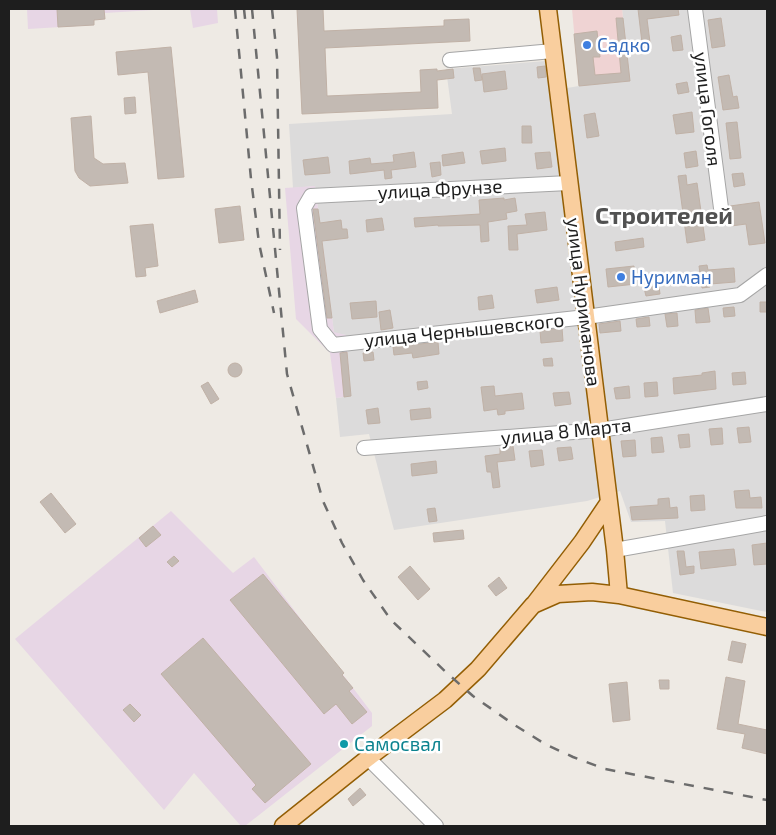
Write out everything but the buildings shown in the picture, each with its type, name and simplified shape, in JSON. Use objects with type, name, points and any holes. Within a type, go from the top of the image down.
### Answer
[{"type":"main road","name":"улица Нуриманова","points":[[548,9],[615,550],[619,596]]},
{"type":"main road","points":[[283,826],[444,700],[478,669],[533,605],[582,542],[609,502]]},
{"type":"main road","points":[[533,605],[558,594],[592,592],[767,627]]},
{"type":"street","name":"улица Гоголя","points":[[695,9],[721,208]]},
{"type":"street","points":[[450,60],[553,50]]},
{"type":"street","name":"улица Фрунзе","points":[[333,344],[320,329],[304,208],[311,196],[569,183]]},
{"type":"street","name":"улица Чернышевского","points":[[333,344],[586,317],[740,295],[767,275]]},
{"type":"street","name":"улица 8 Марта","points":[[364,448],[600,430],[767,404]]},
{"type":"street","points":[[615,550],[767,522]]},
{"type":"street","points":[[368,758],[436,826]]},
{"type":"shaded area","points":[[27,9],[153,10],[105,13],[105,19],[94,20],[94,25],[28,29]]},
{"type":"shaded area","points":[[190,9],[217,9],[218,23],[193,28]]},
{"type":"shaded area","points":[[572,9],[622,9],[630,81],[579,86]]},
{"type":"shaded area","points":[[622,9],[767,9],[767,612],[673,593],[665,521],[631,522],[620,491],[587,501],[394,530],[369,434],[340,437],[336,398],[351,396],[346,335],[334,333],[315,186],[293,188],[289,124],[452,114],[446,69],[546,61],[549,91],[629,81]]},
{"type":"shaded area","points":[[315,186],[334,332],[346,335],[351,396],[336,398],[330,353],[296,319],[285,188]]},
{"type":"shaded area","points":[[171,511],[233,573],[254,557],[372,713],[372,726],[245,826],[241,826],[194,773],[164,810],[15,639]]},
{"type":"railway","points":[[235,9],[259,243],[274,313]]},
{"type":"railway","points":[[244,9],[246,28]]},
{"type":"railway","points":[[252,9],[287,374],[323,501],[342,543],[363,580],[391,620],[448,674],[473,696],[545,744],[605,769],[767,800]]},
{"type":"railway","points":[[272,9],[277,57],[280,250]]},
{"type":"place","name":"Садко","points":[[587,45]]},
{"type":"place","name":"Нуриман","points":[[621,277]]},
{"type":"place","name":"Самосвал","points":[[344,744]]},
{"type":"district","name":"Строителей","points":[[664,216]]}]
